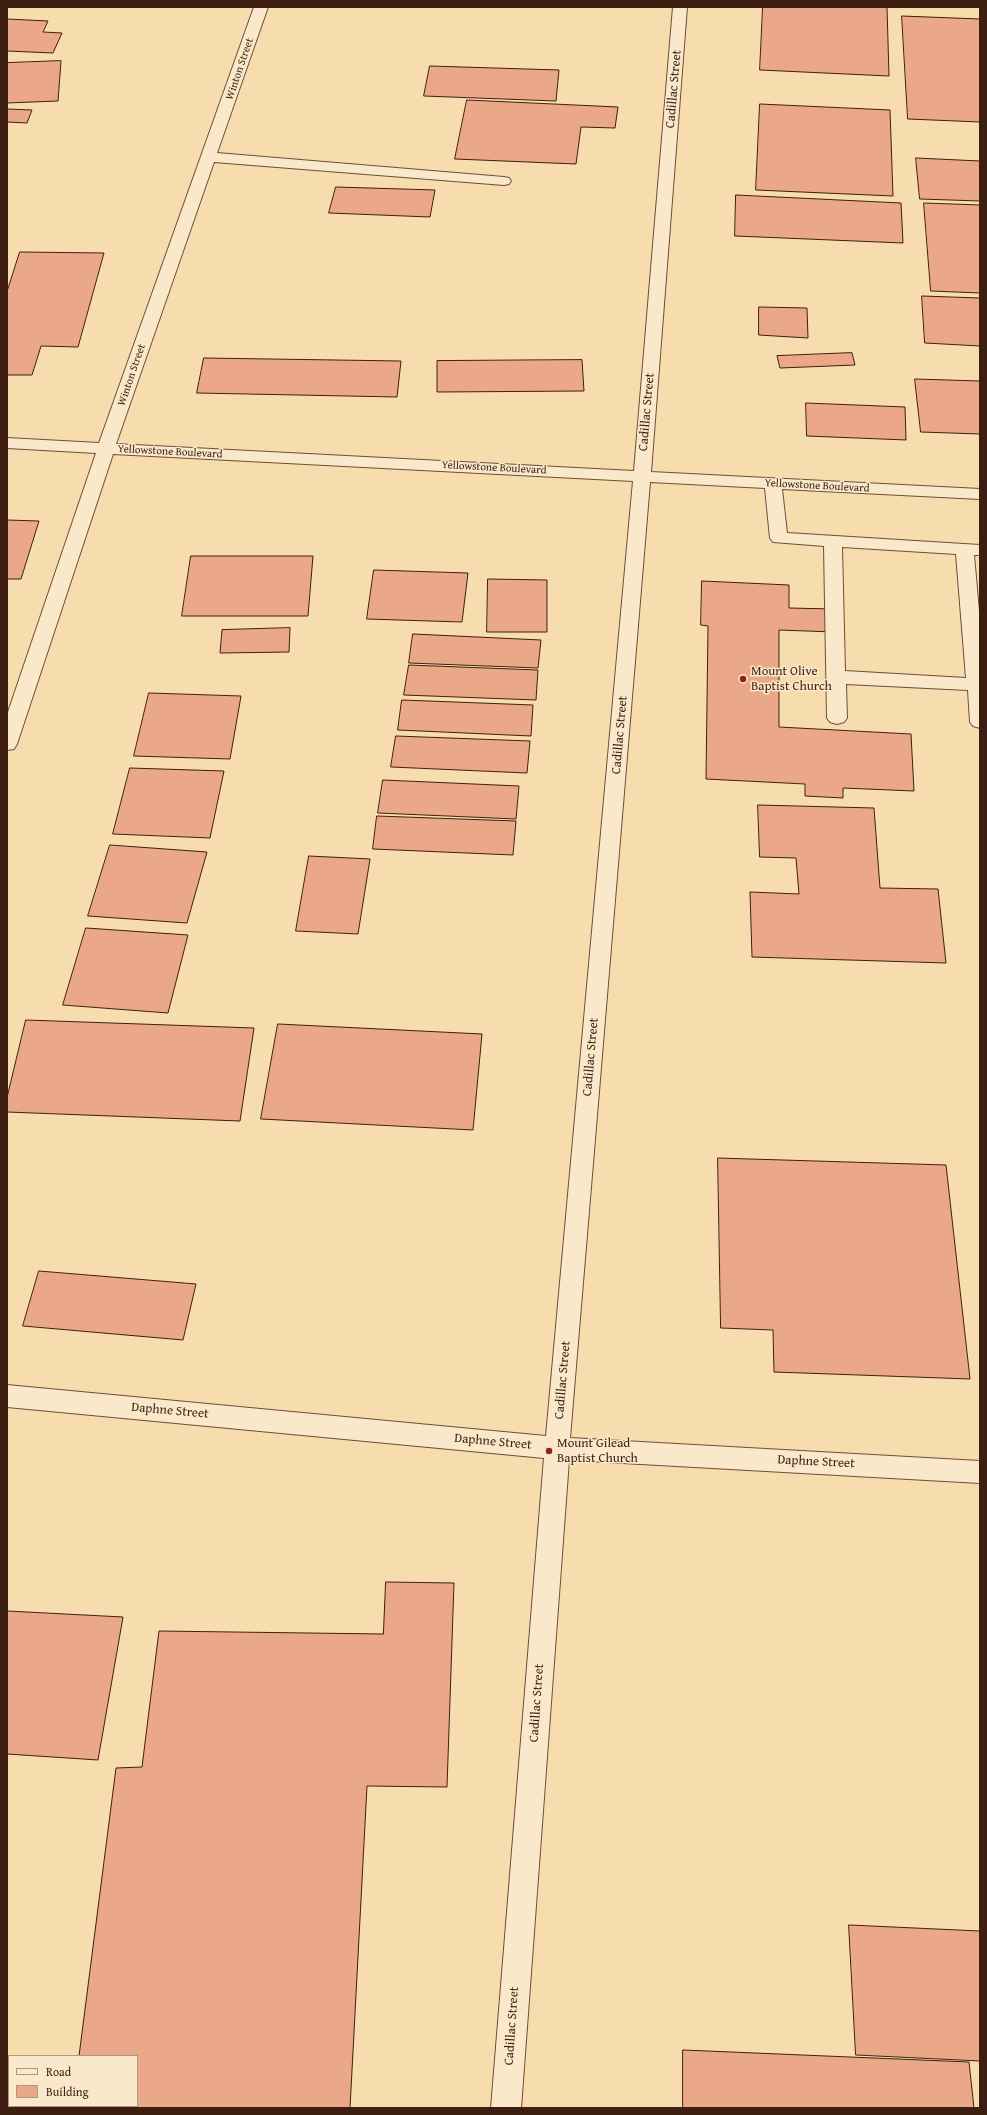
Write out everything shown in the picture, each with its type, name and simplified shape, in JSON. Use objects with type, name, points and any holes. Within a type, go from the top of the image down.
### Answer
[{"type":"street","name":"Winton Street","points":[[7,744],[106,448],[262,7]]},
{"type":"street","name":"Cadillac Street","points":[[506,2108],[557,1448],[642,476],[680,7]]},
{"type":"street","points":[[209,157],[504,181]]},
{"type":"street","name":"Yellowstone Boulevard","points":[[7,443],[980,494]]},
{"type":"street","points":[[773,484],[778,538],[972,549],[980,722]]},
{"type":"street","points":[[833,542],[837,718]]},
{"type":"street","points":[[836,677],[978,685]]},
{"type":"street","name":"Daphne Street","points":[[7,1396],[557,1448],[980,1472]]},
{"type":"building","points":[[763,7],[887,7],[889,76],[760,70]]},
{"type":"building","points":[[902,16],[980,19],[980,122],[908,119]]},
{"type":"building","points":[[7,19],[48,21],[43,32],[62,33],[53,53],[7,51]]},
{"type":"building","points":[[61,61],[58,101],[7,103],[7,63]]},
{"type":"building","points":[[430,66],[559,70],[556,101],[424,96]]},
{"type":"building","points":[[467,100],[618,107],[615,128],[581,127],[576,164],[455,159]]},
{"type":"building","points":[[760,104],[890,110],[893,196],[756,190]]},
{"type":"building","points":[[7,109],[32,110],[27,123],[7,122]]},
{"type":"building","points":[[916,158],[980,161],[980,201],[920,199]]},
{"type":"building","points":[[336,187],[435,190],[430,217],[329,213]]},
{"type":"building","points":[[736,195],[901,203],[903,243],[735,236]]},
{"type":"building","points":[[924,203],[980,205],[980,293],[931,291]]},
{"type":"building","points":[[20,252],[104,253],[78,347],[41,346],[32,375],[7,375],[7,292]]},
{"type":"building","points":[[922,296],[980,298],[980,346],[925,343]]},
{"type":"building","points":[[759,307],[807,308],[808,338],[759,335]]},
{"type":"building","points":[[852,353],[855,365],[780,368],[777,356]]},
{"type":"building","points":[[204,358],[401,361],[397,397],[197,393]]},
{"type":"building","points":[[582,360],[584,391],[437,392],[437,361]]},
{"type":"building","points":[[915,379],[980,381],[980,434],[921,432]]},
{"type":"building","points":[[806,403],[905,407],[906,440],[807,436]]},
{"type":"building","points":[[7,520],[39,521],[21,579],[7,579]]},
{"type":"building","points":[[191,556],[313,556],[308,616],[182,616]]},
{"type":"building","points":[[374,570],[468,573],[462,622],[367,619]]},
{"type":"building","points":[[488,579],[547,580],[547,632],[487,632]]},
{"type":"building","name":"Mount Olive Baptist Church","points":[[702,581],[789,585],[789,608],[833,609],[834,632],[779,630],[779,727],[911,734],[914,791],[843,788],[843,798],[805,796],[805,784],[706,779],[708,626],[701,625]]},
{"type":"building","points":[[290,628],[289,652],[220,653],[222,630]]},
{"type":"building","points":[[413,634],[541,640],[538,668],[409,663]]},
{"type":"building","points":[[409,665],[538,670],[536,700],[404,695]]},
{"type":"building","points":[[149,693],[241,696],[230,759],[134,756]]},
{"type":"building","points":[[402,700],[533,705],[531,736],[398,730]]},
{"type":"building","points":[[396,736],[530,741],[527,773],[391,767]]},
{"type":"building","points":[[130,768],[224,771],[210,838],[113,834]]},
{"type":"building","points":[[383,780],[519,786],[516,819],[378,813]]},
{"type":"building","points":[[758,805],[874,808],[880,888],[938,889],[946,963],[752,957],[750,892],[799,894],[796,858],[760,857]]},
{"type":"building","points":[[377,816],[516,821],[513,855],[373,849]]},
{"type":"building","points":[[110,845],[207,852],[187,923],[88,916]]},
{"type":"building","points":[[309,856],[370,859],[358,934],[296,931]]},
{"type":"building","points":[[86,928],[188,935],[168,1013],[63,1005]]},
{"type":"building","points":[[26,1020],[254,1028],[240,1121],[7,1112],[7,1098]]},
{"type":"building","points":[[278,1024],[482,1034],[473,1130],[261,1119]]},
{"type":"building","points":[[718,1158],[946,1165],[970,1379],[774,1372],[773,1330],[721,1328]]},
{"type":"building","points":[[39,1271],[196,1284],[183,1340],[23,1326]]},
{"type":"building","points":[[386,1582],[454,1583],[447,1787],[367,1786],[350,2108],[72,2108],[138,2107],[138,2055],[79,2055],[116,1768],[142,1767],[159,1631],[383,1634]]},
{"type":"building","points":[[7,1611],[123,1617],[98,1760],[7,1754]]},
{"type":"building","points":[[849,1925],[980,1931],[980,2061],[856,2055]]},
{"type":"building","points":[[683,2050],[969,2062],[974,2108],[683,2108]]},
{"type":"place","name":"Mount Olive Baptist Church","points":[[743,679]]},
{"type":"place","name":"Mount Gilead Baptist Church","points":[[549,1451]]}]
